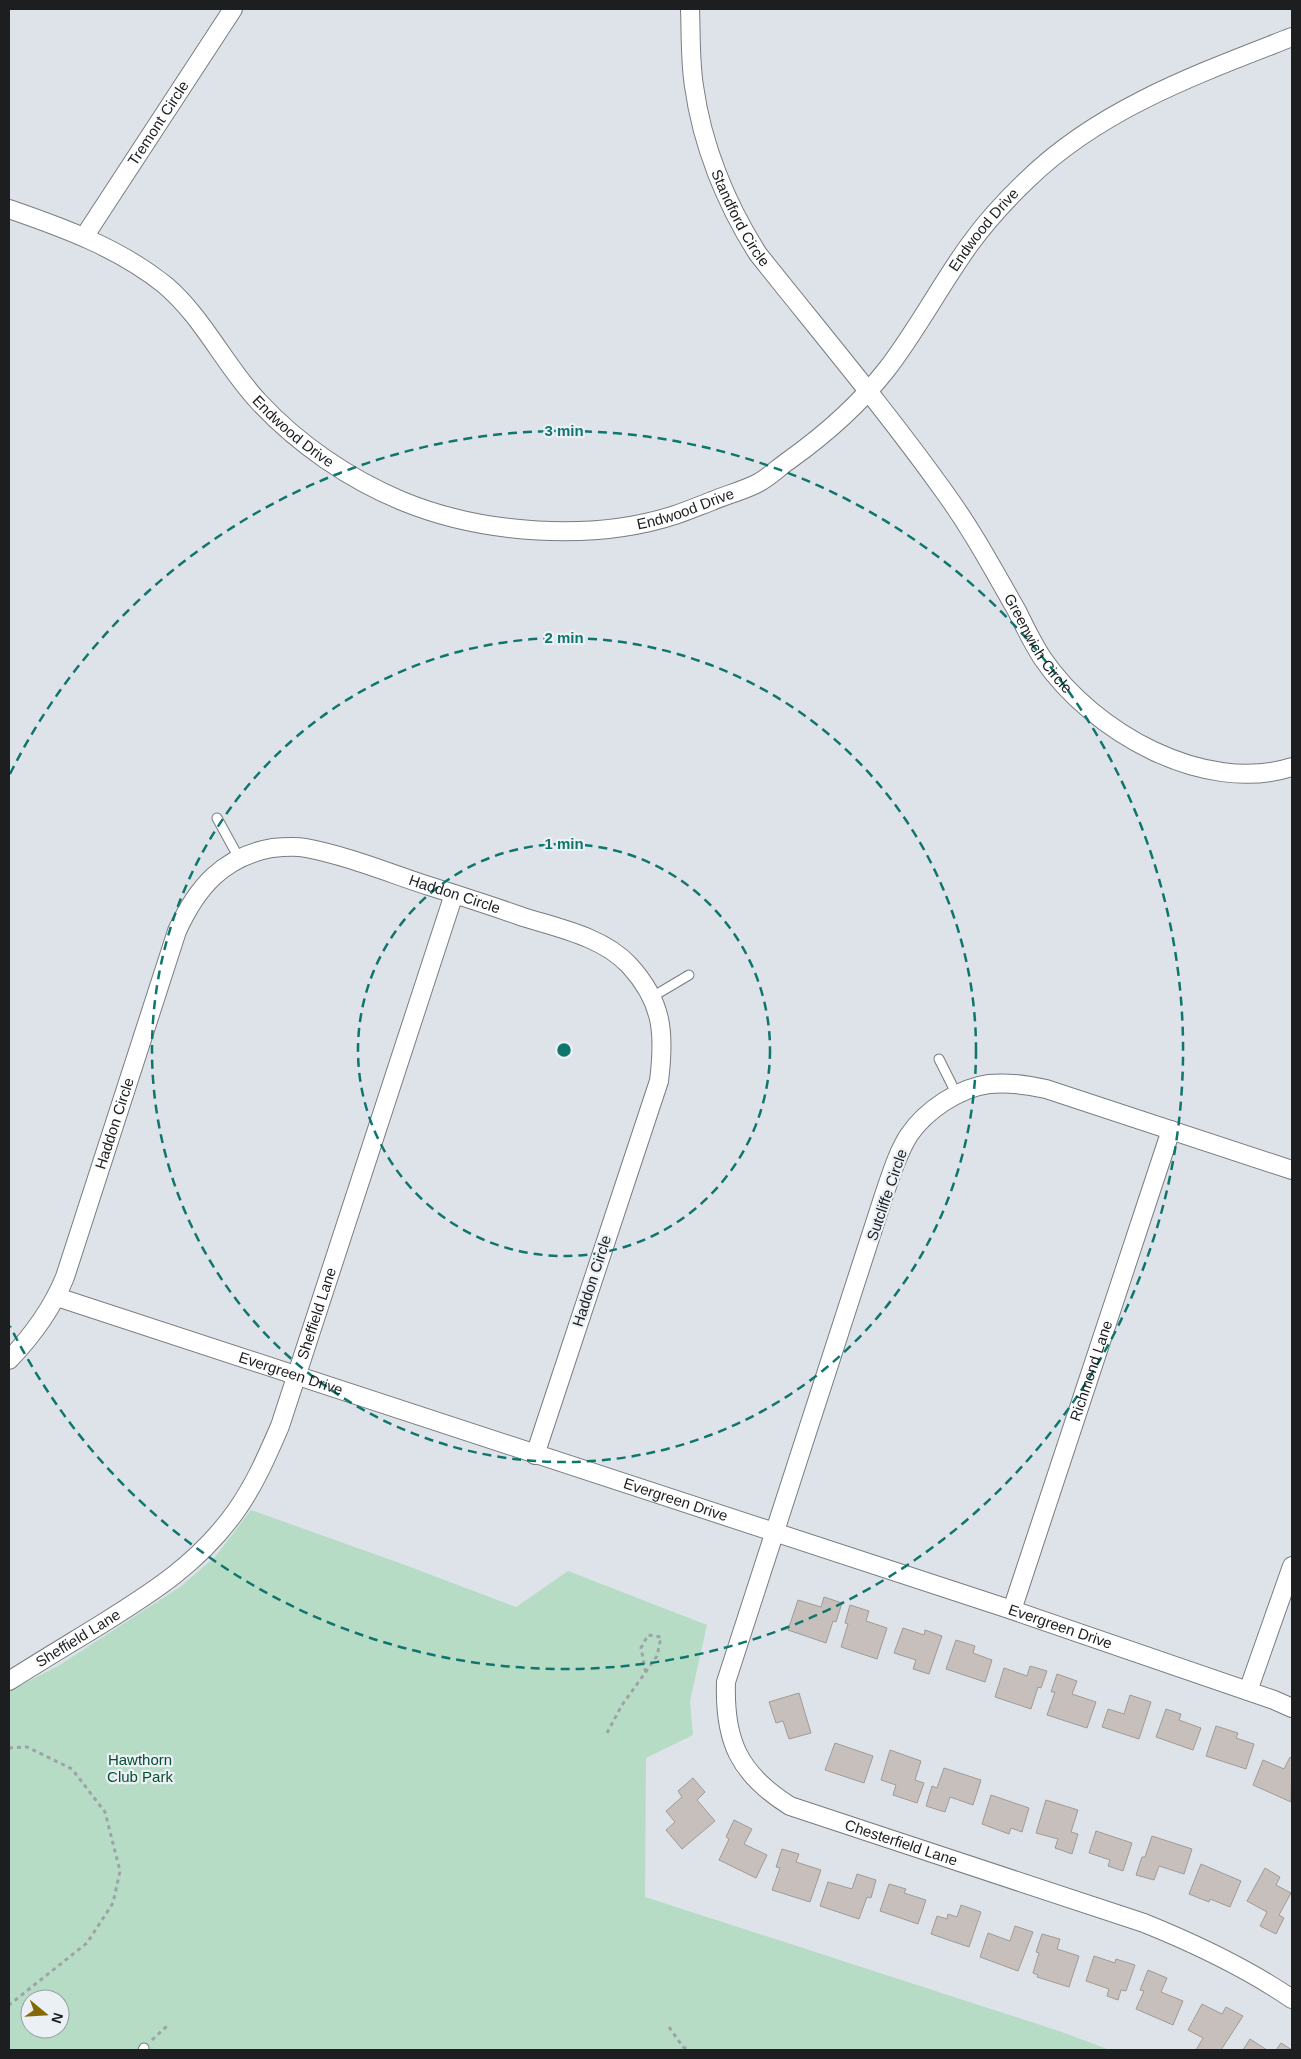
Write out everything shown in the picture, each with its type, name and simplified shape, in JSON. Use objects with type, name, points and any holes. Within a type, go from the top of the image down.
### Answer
[{"type":"street","name":"Tremont Circle","points":[[84,237],[233,9]]},
{"type":"street","name":"Standford Circle","points":[[690,9],[694,85],[701,122],[713,163],[742,229],[758,254],[867,392]]},
{"type":"street","name":"Endwood Drive","points":[[9,209],[114,250],[166,286],[191,314],[258,402],[300,440],[340,469],[402,501],[459,519],[505,527],[559,532],[620,527],[672,516],[757,483],[817,440],[846,416],[887,369],[972,242],[1027,180],[1064,147],[1119,112],[1203,72],[1292,37]]},
{"type":"street","name":"Greenwich Circle","points":[[867,392],[925,465],[968,524],[1044,659],[1064,683],[1091,710],[1122,734],[1151,750],[1186,764],[1214,771],[1249,774],[1276,772],[1292,767]]},
{"type":"street","name":"Haddon Circle","points":[[9,1360],[29,1339],[57,1297],[65,1277],[177,931],[188,908],[202,888],[221,869],[239,858],[275,848],[304,848],[327,853],[567,931],[605,947],[627,963],[640,978],[652,997],[659,1016],[663,1039],[658,1081],[535,1455]]},
{"type":"street","name":"Sheffield Lane","points":[[9,1681],[155,1591],[187,1566],[237,1510],[262,1470],[280,1426],[454,894]]},
{"type":"street","name":"Sutcliffe Circle","points":[[773,1533],[867,1252],[885,1192],[901,1150],[910,1134],[924,1117],[958,1095],[988,1084],[1024,1084],[1046,1089],[1292,1170]]},
{"type":"street","name":"Richmond Lane","points":[[1012,1610],[1171,1130]]},
{"type":"street","name":"Evergreen Drive","points":[[57,1297],[1012,1610],[1248,1691],[1292,1708]]},
{"type":"street","name":"Chesterfield Lane","points":[[773,1533],[726,1682],[725,1711],[729,1734],[737,1753],[748,1770],[770,1794],[790,1806],[1144,1923],[1201,1946],[1268,1982],[1292,1999]]},
{"type":"street","points":[[1248,1691],[1292,1566]]},
{"type":"lane","points":[[217,818],[239,858]]},
{"type":"lane","points":[[652,997],[689,974]]},
{"type":"lane","points":[[939,1059],[958,1095]]},
{"type":"path","points":[[607,1733],[622,1705],[646,1674],[657,1656],[661,1637],[648,1634],[641,1648],[646,1674]]},
{"type":"path","points":[[9,1748],[27,1747],[72,1769],[105,1812],[120,1871],[113,1902],[87,1943],[9,2005]]},
{"type":"path","points":[[144,2049],[169,2024]]},
{"type":"path","points":[[669,2027],[683,2047],[690,2050]]},
{"type":"green space","name":"Hawthorn Club Park","points":[[251,1510],[516,1607],[568,1571],[707,1625],[690,1701],[693,1735],[646,1758],[645,1897],[1059,2031],[1110,2050],[9,2050],[9,1691],[58,1666],[180,1587],[215,1557]]},
{"type":"building","points":[[824,1597],[842,1603],[836,1622],[833,1621],[826,1643],[788,1630],[798,1600],[821,1607]]},
{"type":"building","points":[[850,1605],[869,1611],[866,1621],[887,1628],[877,1659],[841,1647],[848,1624],[845,1623]]},
{"type":"building","points":[[903,1628],[924,1635],[925,1630],[942,1636],[929,1674],[913,1669],[916,1660],[894,1653]]},
{"type":"building","points":[[956,1640],[975,1646],[973,1653],[992,1660],[985,1682],[946,1669]]},
{"type":"building","points":[[1030,1666],[1047,1671],[1041,1688],[1038,1687],[1031,1709],[995,1697],[1004,1668],[1027,1676]]},
{"type":"building","points":[[1057,1674],[1077,1681],[1072,1694],[1096,1702],[1087,1728],[1047,1715],[1055,1692],[1051,1692]]},
{"type":"building","points":[[799,1693],[811,1733],[789,1739],[783,1721],[776,1723],[769,1702]]},
{"type":"building","points":[[1130,1695],[1151,1702],[1139,1739],[1102,1727],[1108,1709],[1124,1714]]},
{"type":"building","points":[[1166,1709],[1181,1714],[1179,1720],[1201,1728],[1193,1750],[1156,1737]]},
{"type":"building","points":[[1216,1726],[1238,1733],[1236,1738],[1254,1744],[1246,1769],[1206,1756]]},
{"type":"building","points":[[835,1743],[873,1756],[864,1783],[825,1770]]},
{"type":"building","points":[[890,1750],[921,1761],[915,1780],[924,1783],[917,1803],[893,1795],[896,1785],[881,1780]]},
{"type":"building","points":[[1290,1757],[1292,1758],[1291,1802],[1253,1785],[1263,1760],[1284,1769]]},
{"type":"building","points":[[944,1768],[981,1780],[973,1805],[950,1797],[945,1812],[926,1806],[932,1786],[937,1788]]},
{"type":"building","points":[[693,1778],[705,1792],[697,1800],[715,1821],[682,1849],[666,1830],[675,1822],[666,1811],[682,1797],[678,1791]]},
{"type":"building","points":[[991,1795],[1029,1808],[1022,1832],[1011,1828],[1009,1834],[982,1824]]},
{"type":"building","points":[[1046,1800],[1078,1810],[1071,1832],[1078,1834],[1072,1854],[1055,1848],[1058,1839],[1036,1833]]},
{"type":"building","points":[[734,1820],[752,1829],[744,1844],[767,1855],[756,1878],[719,1860],[729,1839],[726,1837]]},
{"type":"building","points":[[1096,1831],[1132,1843],[1123,1871],[1108,1866],[1110,1860],[1089,1853]]},
{"type":"building","points":[[1152,1836],[1192,1849],[1184,1874],[1159,1866],[1154,1880],[1136,1875]]},
{"type":"building","points":[[782,1849],[799,1854],[796,1862],[821,1870],[810,1902],[772,1890],[780,1868],[776,1867]]},
{"type":"building","points":[[1201,1864],[1241,1881],[1230,1907],[1210,1899],[1209,1902],[1189,1894]]},
{"type":"building","points":[[1265,1868],[1280,1877],[1276,1885],[1291,1893],[1279,1915],[1284,1918],[1276,1934],[1260,1926],[1267,1912],[1247,1901]]},
{"type":"building","points":[[857,1874],[876,1880],[871,1898],[867,1897],[859,1919],[820,1906],[828,1882],[852,1889]]},
{"type":"building","points":[[889,1884],[906,1889],[904,1893],[926,1900],[918,1924],[880,1911]]},
{"type":"building","points":[[961,1905],[981,1912],[969,1947],[931,1934],[937,1916],[947,1919],[948,1914],[957,1917]]},
{"type":"building","points":[[1015,1926],[1033,1932],[1018,1971],[980,1957],[988,1933],[1010,1941]]},
{"type":"building","points":[[1042,1934],[1060,1939],[1057,1949],[1079,1956],[1069,1987],[1037,1977],[1038,1975],[1033,1973],[1039,1953],[1036,1952]]},
{"type":"building","points":[[1094,1956],[1115,1963],[1116,1959],[1135,1965],[1126,1991],[1121,1990],[1118,2000],[1107,1996],[1109,1989],[1086,1981]]},
{"type":"building","points":[[1148,1970],[1167,1978],[1161,1992],[1183,2001],[1173,2025],[1136,2009],[1144,1991],[1140,1990]]},
{"type":"building","points":[[1202,2004],[1222,2014],[1226,2007],[1243,2016],[1221,2050],[1196,2050],[1203,2038],[1188,2030]]},
{"type":"building","points":[[1250,2039],[1267,2050],[1243,2050]]},
{"type":"building","points":[[1281,2043],[1292,2050],[1276,2050]]}]
